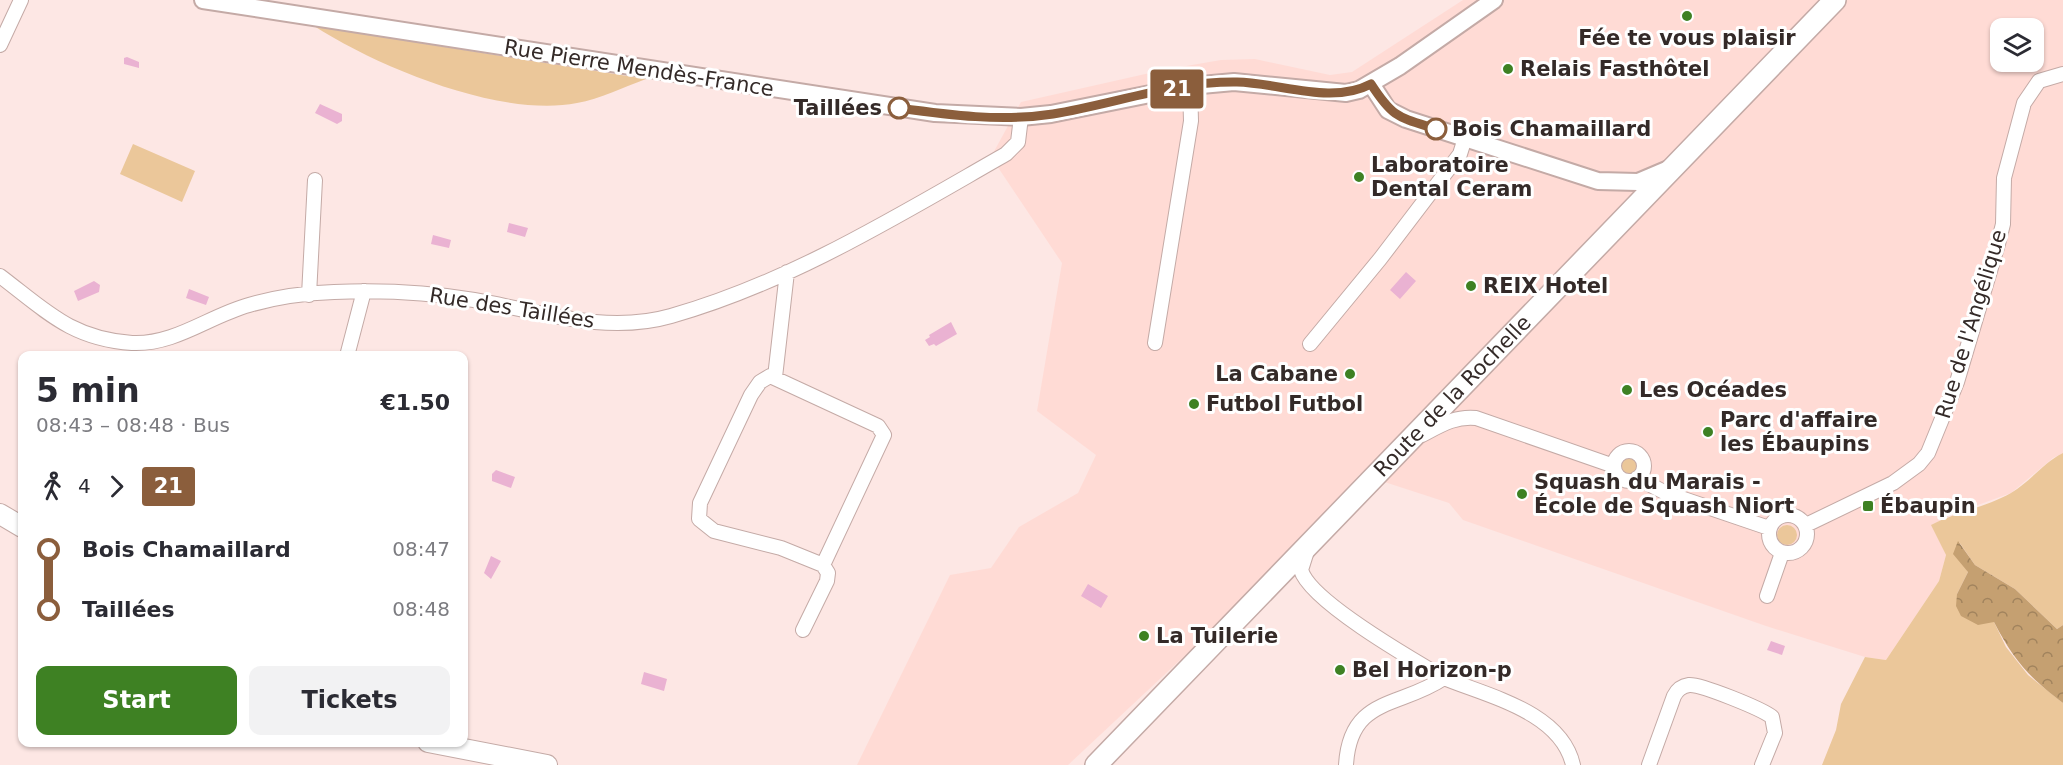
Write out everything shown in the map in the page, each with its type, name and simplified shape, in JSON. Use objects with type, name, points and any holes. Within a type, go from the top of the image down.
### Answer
[{"type":"main road","name":"Route de la Rochelle","points":[[1096,765],[1835,0]]},
{"type":"main road","points":[[0,514],[18,525]]},
{"type":"main road","points":[[446,747],[494,760],[547,765]]},
{"type":"street","points":[[0,45],[21,0]]},
{"type":"street","name":"Rue Pierre Mendès-France","points":[[202,0],[935,113],[1021,117],[1051,114],[1190,86],[1260,83],[1332,93],[1359,90],[1494,0]]},
{"type":"street","name":"Rue de l'Angélique","points":[[1806,525],[1893,483],[1914,469],[1928,453],[1957,382],[1998,244],[2003,224],[2004,178],[2024,103],[2039,81],[2063,74]]},
{"type":"street","points":[[1371,84],[1385,106],[1394,114],[1583,177],[1611,183],[1638,182],[1672,168]]},
{"type":"street","points":[[1155,343],[1191,121],[1190,86]]},
{"type":"street","name":"Rue des Taillées","points":[[0,276],[48,316],[84,334],[133,343],[174,337],[247,305],[309,295],[364,291],[406,291],[474,300],[584,322],[624,323],[669,317],[788,272],[868,232],[1006,154],[1018,142],[1021,117]]},
{"type":"street","points":[[1310,344],[1380,259],[1460,154],[1465,138]]},
{"type":"street","points":[[309,295],[315,180]]},
{"type":"street","points":[[776,377],[788,272]]},
{"type":"street","points":[[348,351],[364,291]]},
{"type":"street","points":[[803,630],[827,580],[828,573],[823,565],[781,548],[714,531],[699,519],[700,504],[752,395],[765,378],[776,377],[878,426],[884,435],[823,565]]},
{"type":"street","points":[[1410,442],[1449,420],[1462,417],[1476,418],[1614,466]]},
{"type":"street","points":[[1637,478],[1644,468],[1642,459],[1636,453],[1628,451],[1619,454],[1614,466],[1616,475],[1624,480],[1637,478],[1666,493],[1769,528]]},
{"type":"street","points":[[1790,514],[1802,520],[1806,525],[1805,544],[1795,552],[1782,553],[1772,545],[1769,528],[1777,518],[1790,514]]},
{"type":"street","points":[[1313,540],[1302,562],[1304,578],[1308,584],[1348,616],[1444,678],[1530,713],[1547,723],[1562,739],[1573,765]]},
{"type":"street","points":[[1767,596],[1782,553]]},
{"type":"street","points":[[1346,765],[1351,736],[1366,714],[1381,704],[1423,691],[1444,678]]},
{"type":"street","points":[[1649,765],[1674,696],[1681,688],[1694,685],[1728,697],[1772,717],[1774,733],[1762,765]]},
{"type":"shaded area","points":[[1463,0],[2063,0],[2063,453],[2053,458],[2011,493],[1953,514],[1932,525],[1946,555],[1939,581],[1886,660],[1865,657],[1766,626],[1463,520],[1449,503],[1360,474],[1256,589],[1068,765],[857,765],[950,575],[991,568],[1019,527],[1078,493],[1096,455],[1037,411],[1062,263],[991,157],[1021,102],[1163,70],[1221,60],[1255,59],[1330,75],[1352,72]]},
{"type":"shaded area","points":[[314,26],[646,79],[603,96],[577,103],[546,106],[512,103],[441,86],[405,72],[341,42]]},
{"type":"shaded area","points":[[124,58],[139,62],[139,68],[124,64]]},
{"type":"shaded area","points":[[320,104],[342,114],[342,121],[337,124],[315,113]]},
{"type":"shaded area","points":[[133,144],[195,171],[182,202],[120,174]]},
{"type":"shaded area","points":[[509,223],[528,228],[525,237],[507,232]]},
{"type":"shaded area","points":[[433,235],[451,240],[449,248],[431,244]]},
{"type":"shaded area","points":[[1406,272],[1416,281],[1400,299],[1390,290]]},
{"type":"shaded area","points":[[94,281],[100,285],[99,292],[78,301],[74,291]]},
{"type":"shaded area","points":[[189,289],[209,297],[206,305],[186,298]]},
{"type":"shaded area","points":[[951,322],[957,334],[936,346],[934,344],[929,346],[925,340],[930,337],[929,335]]},
{"type":"shaded area","points":[[2063,453],[2063,625],[2057,629],[2015,589],[1975,565],[1959,542],[1968,572],[1957,594],[1994,622],[2006,647],[2028,675],[2063,703],[2063,765],[1822,765],[1836,730],[1841,704],[1865,657],[1886,660],[1939,581],[1946,555],[1931,525],[2011,493]]},
{"type":"shaded area","points":[[1629,458],[1637,466],[1629,474],[1621,466]]},
{"type":"shaded area","points":[[496,470],[515,477],[511,488],[492,481],[492,474]]},
{"type":"shaded area","points":[[1783,525],[1791,525],[1797,531],[1797,539],[1791,545],[1783,545],[1777,539],[1777,531]]},
{"type":"shaded area","points":[[491,556],[501,561],[491,579],[484,573]]},
{"type":"shaded area","points":[[1088,584],[1108,596],[1101,608],[1081,596]]},
{"type":"shaded area","points":[[1771,641],[1785,646],[1782,655],[1767,650]]},
{"type":"shaded area","points":[[644,672],[667,679],[664,691],[641,684]]},
{"type":"green space","points":[[1958,541],[1975,565],[2015,589],[2057,629],[2063,625],[2063,703],[2023,667],[1994,622],[1978,625],[1961,616],[1956,606],[1957,594],[1968,572],[1953,554]]},
{"type":"bus line","name":"21","points":[[899,108],[969,116],[1021,117],[1051,114],[1206,84],[1260,83],[1346,93],[1371,84],[1385,106],[1394,114],[1436,129]]},
{"type":"place","name":"Fée te vous plaisir","points":[[1687,16]]},
{"type":"place","name":"Relais Fasthôtel","points":[[1508,69]]},
{"type":"place","name":"Taillées","points":[[899,108]]},
{"type":"place","name":"Bois Chamaillard","points":[[1436,129]]},
{"type":"place","name":"Laboratoire Dental Ceram","points":[[1359,177]]},
{"type":"place","name":"REIX Hotel","points":[[1471,286]]},
{"type":"place","name":"La Cabane","points":[[1350,374]]},
{"type":"place","name":"Les Océades","points":[[1627,390]]},
{"type":"place","name":"Futbol Futbol","points":[[1194,404]]},
{"type":"place","name":"Parc d'affaire les Ébaupins","points":[[1708,432]]},
{"type":"place","name":"Squash du Marais - École de Squash Niort","points":[[1522,494]]},
{"type":"place","name":"Ébaupin","points":[[1868,506]]},
{"type":"place","name":"La Tuilerie","points":[[1144,636]]},
{"type":"place","name":"Bel Horizon-p","points":[[1340,670]]}]
